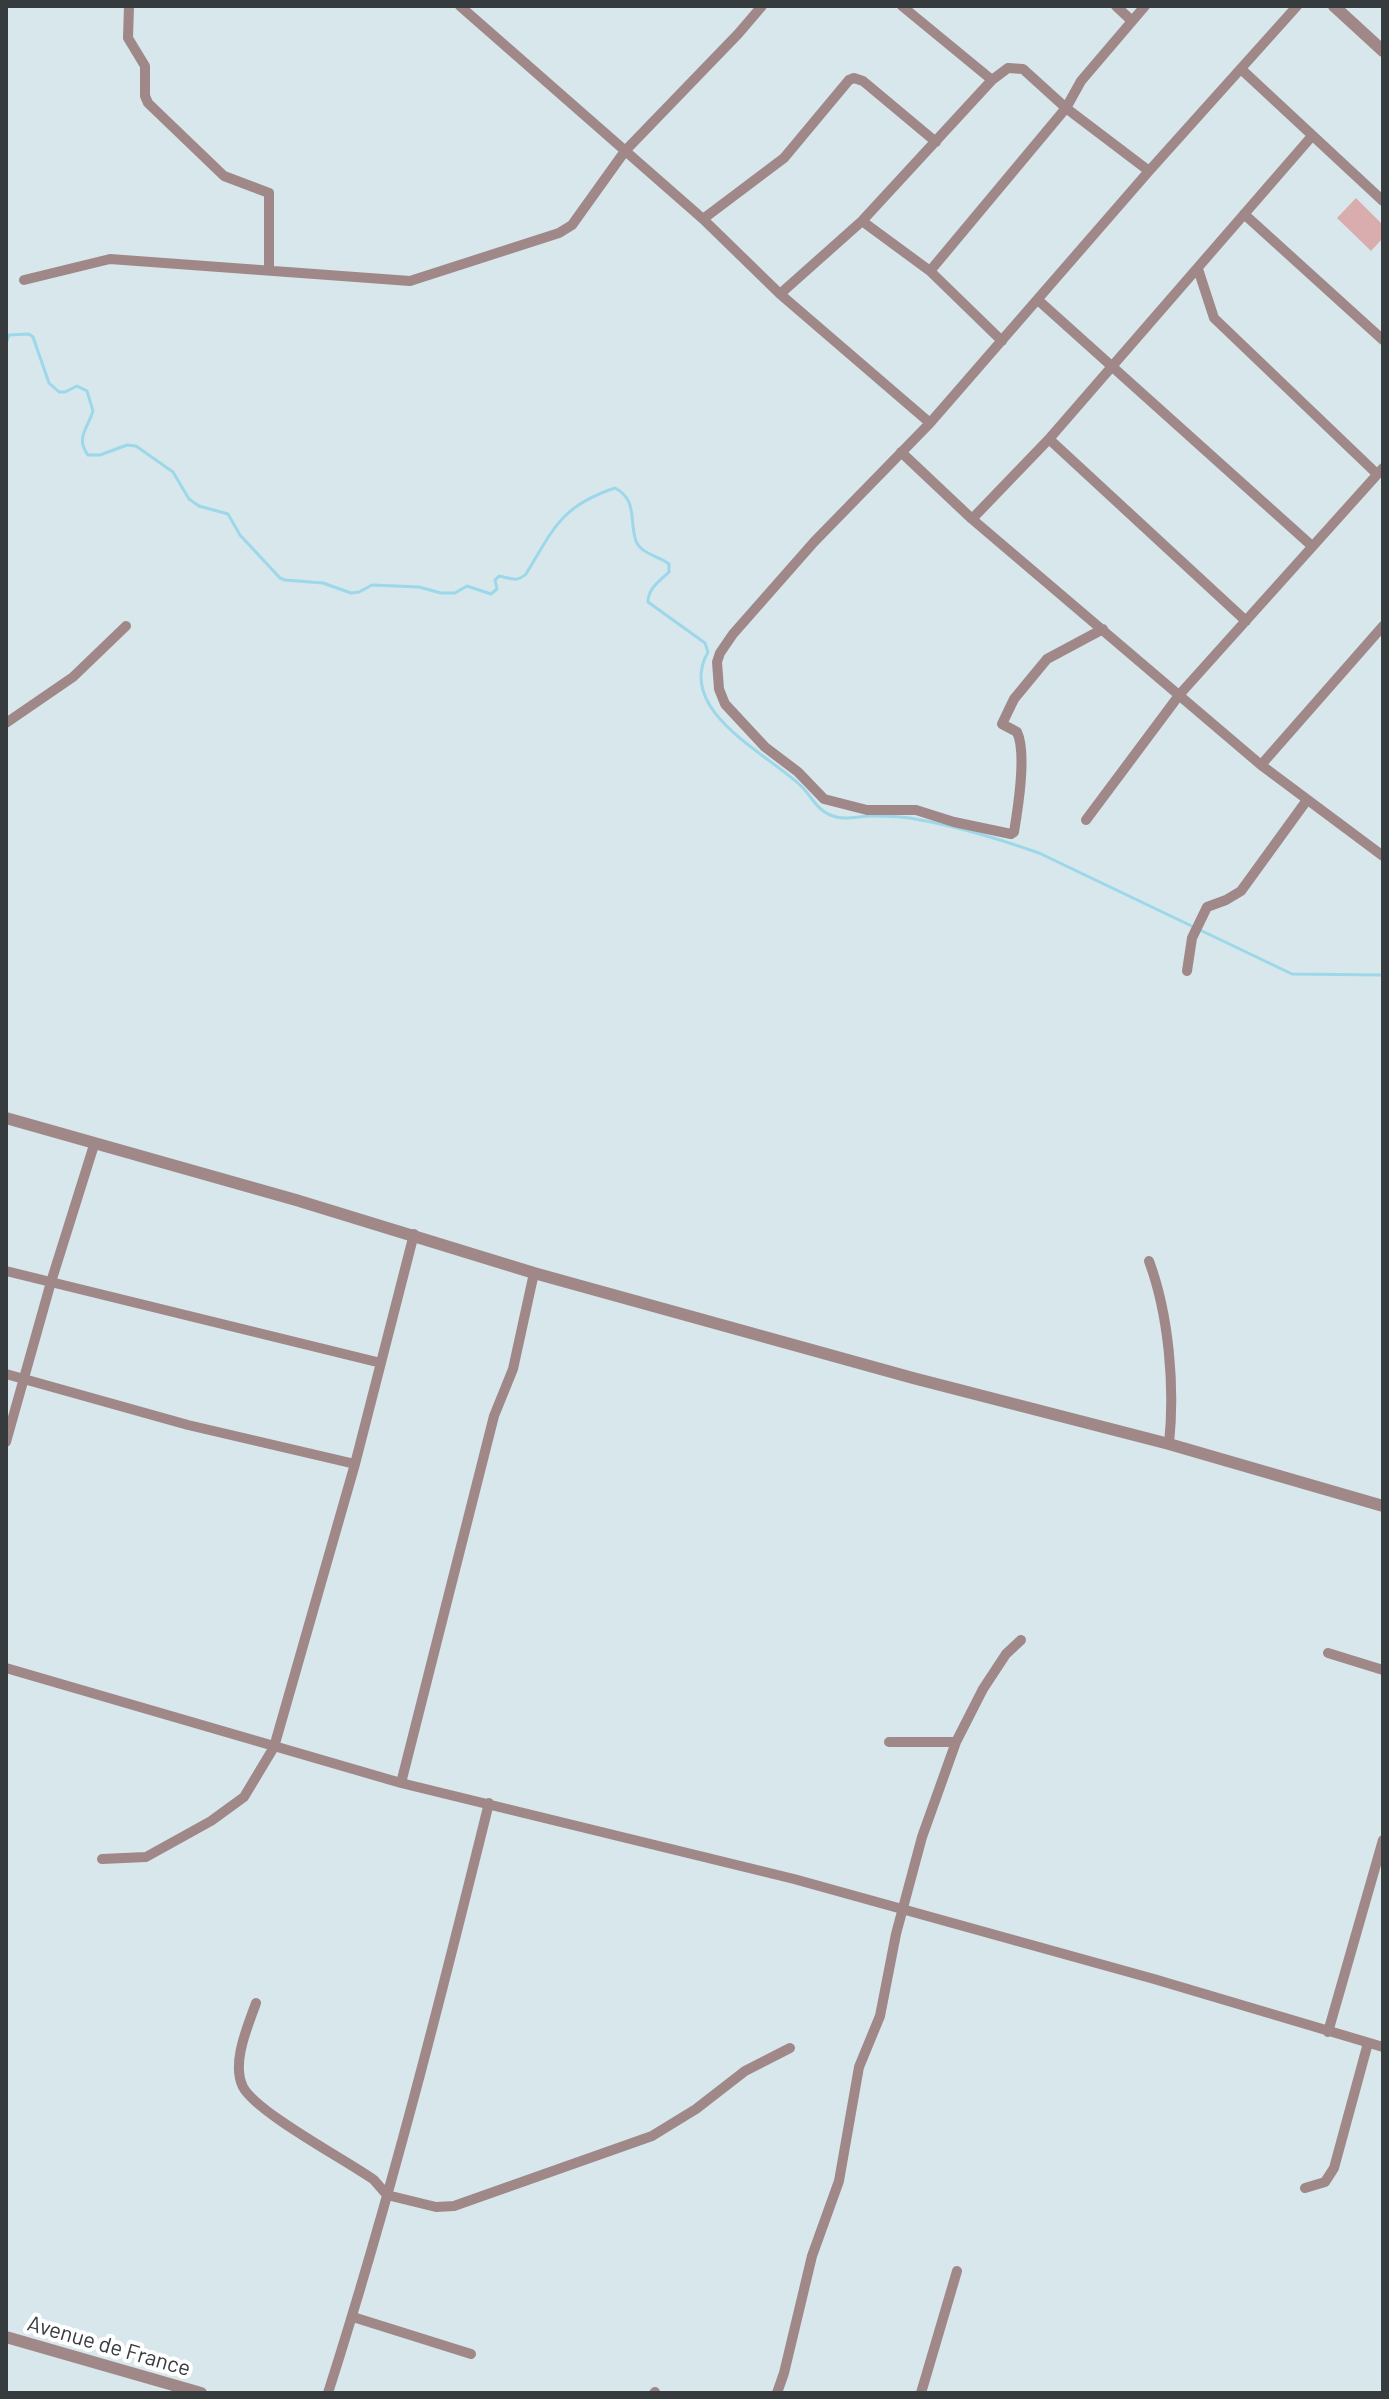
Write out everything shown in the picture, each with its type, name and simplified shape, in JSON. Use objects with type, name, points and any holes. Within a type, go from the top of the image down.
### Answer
[{"type":"street","points":[[129,6],[128,38],[145,66],[145,96],[148,103],[224,176],[269,193],[269,269]]},
{"type":"street","points":[[460,6],[703,219],[780,294],[930,423]]},
{"type":"street","points":[[24,280],[105,259],[415,281],[566,229],[625,151],[762,6]]},
{"type":"street","points":[[902,6],[992,80]]},
{"type":"street","points":[[1116,6],[1132,21]]},
{"type":"street","points":[[930,271],[1066,108],[1081,81],[1145,6]]},
{"type":"street","points":[[1103,629],[1047,659],[1007,710],[1002,724],[1017,732],[1020,751],[1016,819],[1011,834],[916,810],[867,810],[824,799],[798,772],[765,747],[725,704],[719,689],[717,662],[733,634],[814,542],[930,423],[1297,6]]},
{"type":"street","points":[[1334,6],[1383,51]]},
{"type":"street","points":[[1368,37],[1383,37]]},
{"type":"street","points":[[780,294],[862,221],[992,80],[1008,68],[1023,69],[1066,108],[1149,171]]},
{"type":"street","points":[[1241,69],[1383,201]]},
{"type":"street","points":[[703,219],[784,158],[849,80],[854,78],[863,81],[936,142]]},
{"type":"street","points":[[972,519],[1049,439],[1312,136]]},
{"type":"street","points":[[1244,214],[1383,340]]},
{"type":"street","points":[[862,221],[930,271],[1002,341]]},
{"type":"street","points":[[1086,820],[1180,694],[1380,471],[1214,318],[1198,269]]},
{"type":"street","points":[[1038,300],[1312,546]]},
{"type":"street","points":[[1049,439],[1246,621]]},
{"type":"street","points":[[901,452],[972,519],[1261,765],[1383,856]]},
{"type":"street","points":[[6,723],[73,677],[126,626]]},
{"type":"street","points":[[1261,765],[1383,626]]},
{"type":"street","points":[[1187,971],[1192,938],[1207,907],[1241,891],[1307,800]]},
{"type":"street","points":[[6,1118],[414,1234],[534,1273],[913,1378],[1169,1444],[1383,1506]]},
{"type":"street","points":[[6,1442],[94,1145]]},
{"type":"street","points":[[102,1859],[146,1857],[211,1821],[244,1797],[274,1747],[355,1464],[414,1234]]},
{"type":"street","points":[[1149,1261],[1163,1308],[1173,1410],[1169,1444]]},
{"type":"street","points":[[6,1271],[381,1363]]},
{"type":"street","points":[[401,1783],[494,1416],[515,1364],[534,1273]]},
{"type":"street","points":[[6,1374],[188,1425],[355,1464]]},
{"type":"street","points":[[777,2393],[812,2256],[839,2181],[859,2067],[880,2016],[896,1934],[922,1837],[956,1742],[983,1689],[1006,1654],[1021,1640]]},
{"type":"street","points":[[1328,1653],[1383,1670]]},
{"type":"street","points":[[6,1668],[401,1783],[904,1910],[1154,1979],[1383,2047]]},
{"type":"street","points":[[889,1742],[956,1742]]},
{"type":"street","points":[[328,2393],[387,2195],[489,1803]]},
{"type":"street","points":[[1328,2032],[1383,1840]]},
{"type":"street","points":[[256,2003],[241,2054],[243,2086],[274,2115],[374,2180],[387,2195],[436,2207],[454,2206],[652,2136],[696,2109],[745,2071],[790,2048]]},
{"type":"street","points":[[1305,2188],[1325,2182],[1334,2168],[1368,2043]]},
{"type":"street","points":[[921,2393],[957,2271]]},
{"type":"street","points":[[353,2317],[471,2354]]},
{"type":"street","name":"Avenue de France","points":[[6,2337],[201,2393]]},
{"type":"shaded area","points":[[1356,198],[1383,225],[1383,238],[1371,251],[1337,218]]},
{"type":"waterway","points":[[6,344],[9,335],[29,334],[33,337],[49,383],[59,392],[77,386],[87,391],[93,411],[83,438],[88,455],[100,455],[127,445],[136,446],[173,472],[189,499],[199,506],[228,514],[240,535],[285,580],[323,583],[351,593],[372,585],[419,587],[441,593],[455,593],[467,586],[491,594],[497,589],[495,580],[499,576],[516,579],[526,574],[552,531],[570,511],[615,488],[630,505],[638,545],[669,564],[669,572],[652,589],[648,602],[705,643],[708,652],[701,673],[704,693],[714,711],[747,744],[800,785],[825,812],[840,818],[894,816],[931,822],[1039,853],[1292,974],[1383,975]]}]
